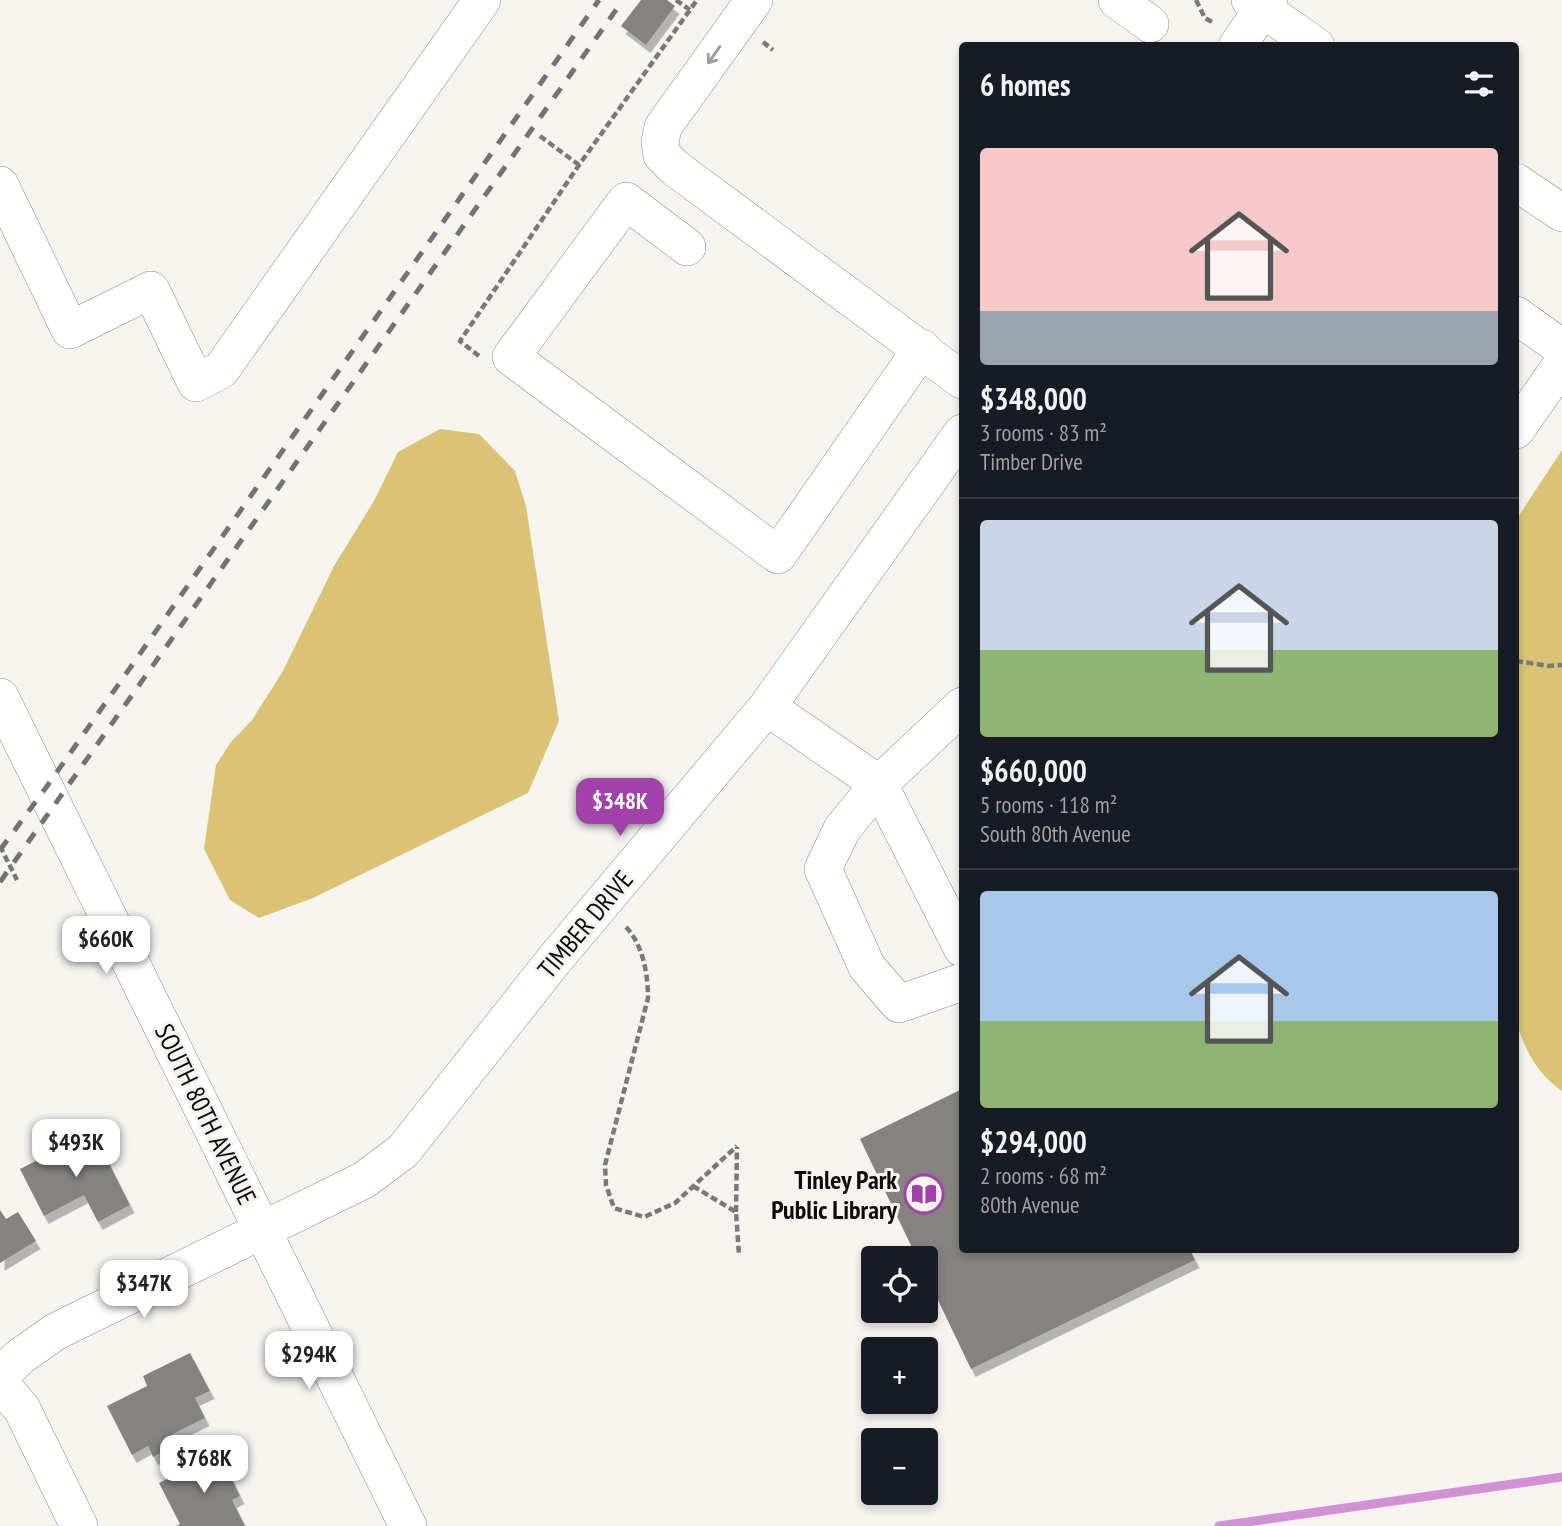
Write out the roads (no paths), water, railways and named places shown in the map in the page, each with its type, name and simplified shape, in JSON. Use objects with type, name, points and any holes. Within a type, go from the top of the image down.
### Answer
[{"type":"street","points":[[0,185],[71,330],[151,290],[196,383],[221,370],[482,0]]},
{"type":"street","points":[[754,0],[663,127],[660,142],[662,155],[719,201],[959,378]]},
{"type":"street","points":[[1117,0],[1150,24]]},
{"type":"street","points":[[1239,42],[1261,3],[1311,42]]},
{"type":"street","points":[[1519,184],[1562,212]]},
{"type":"street","points":[[687,247],[625,201],[511,357],[778,555],[922,348]]},
{"type":"street","points":[[1519,317],[1562,348]]},
{"type":"street","points":[[1519,426],[1562,364]]},
{"type":"street","name":"TIMBER DRIVE","points":[[0,1375],[55,1332],[364,1180],[404,1151],[555,959],[767,708],[959,437]]},
{"type":"street","name":"SOUTH 80TH AVENUE","points":[[0,697],[408,1526]]},
{"type":"street","points":[[767,708],[878,784],[959,942]]},
{"type":"street","points":[[959,709],[878,784],[842,829],[823,869],[867,967],[899,1004],[959,983]]},
{"type":"street","points":[[0,1382],[22,1409],[79,1526]]},
{"type":"waterway","points":[[1219,1526],[1562,1477]]},
{"type":"railway","points":[[0,850],[599,0]]},
{"type":"railway","points":[[0,882],[623,0]]},
{"type":"place","name":"Tinley Park Public Library","points":[[924,1194]]}]
